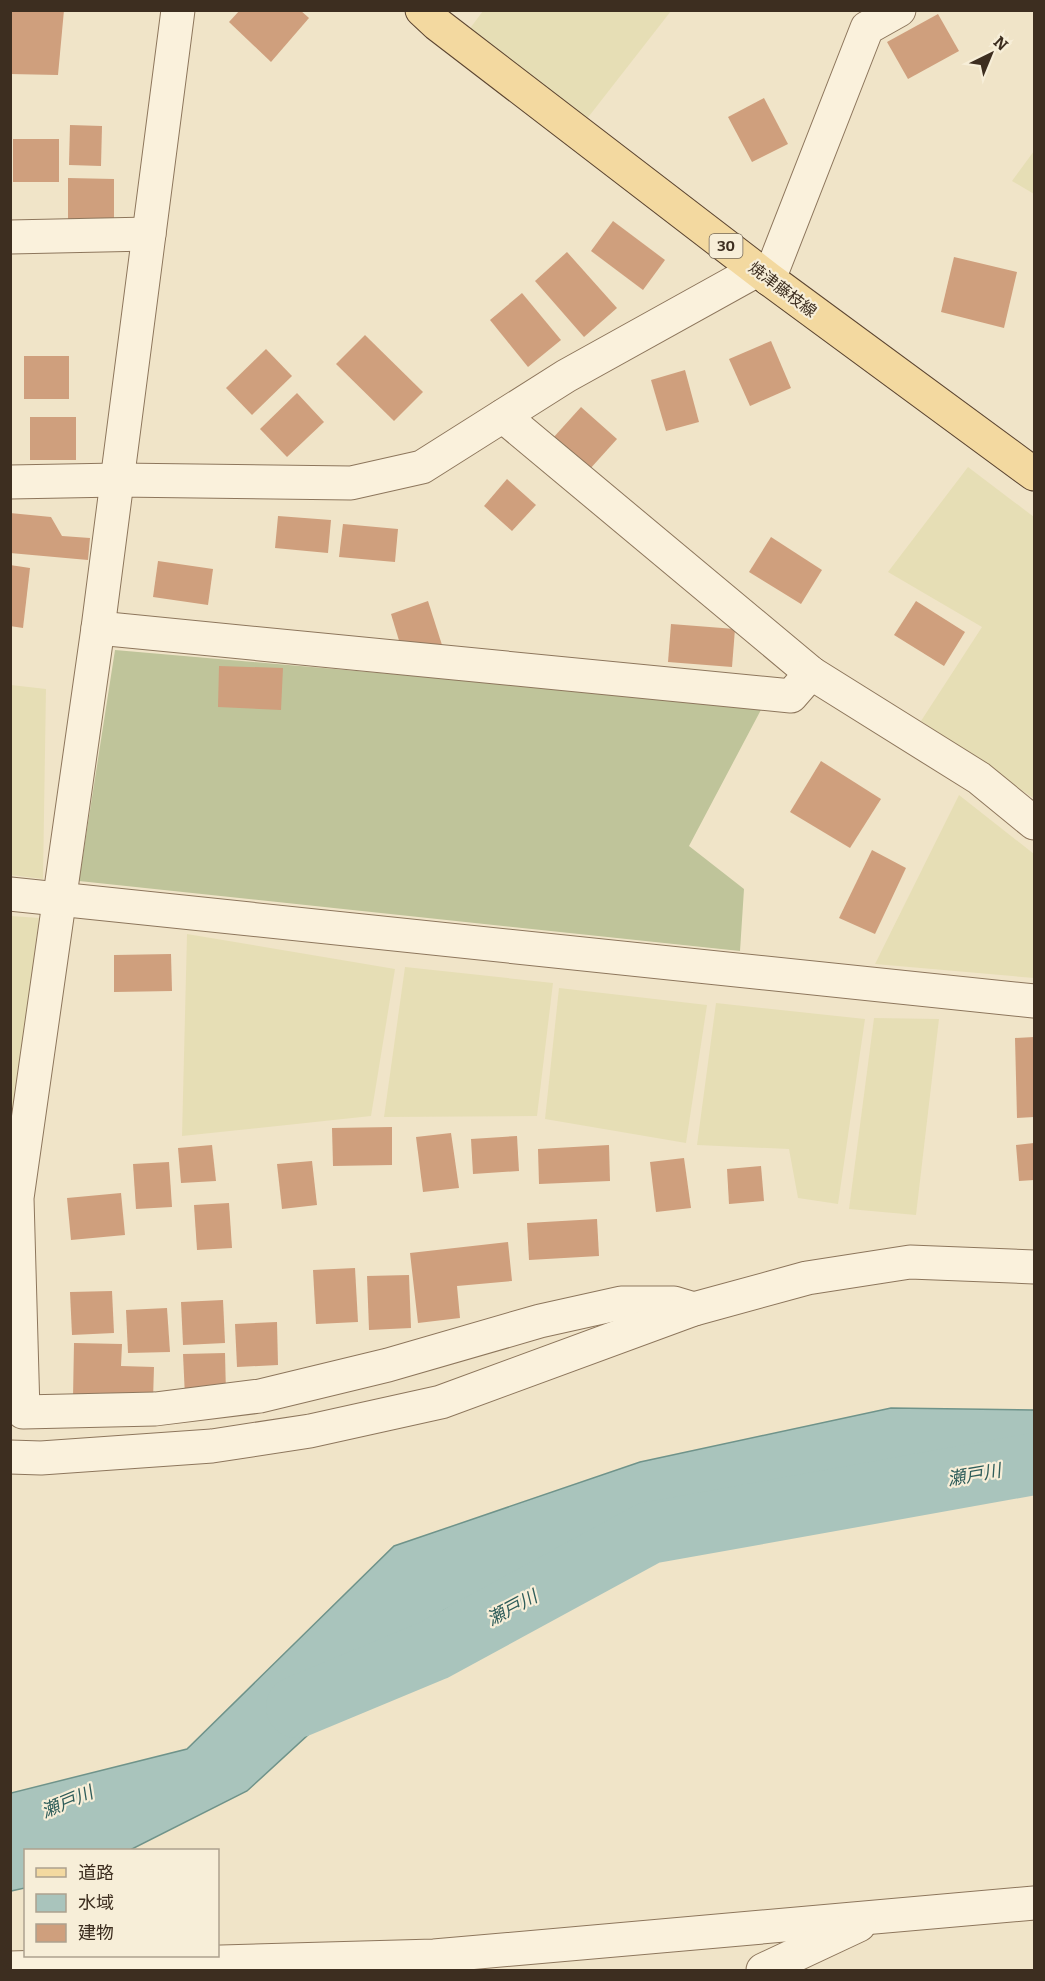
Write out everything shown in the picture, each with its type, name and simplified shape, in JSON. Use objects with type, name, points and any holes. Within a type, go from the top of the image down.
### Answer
[{"type":"main road","name":"焼津藤枝線","points":[[422,10],[437,24],[763,275],[1035,474]]},
{"type":"street","points":[[178,10],[98,628],[60,899],[14,1199],[23,1412],[155,1408],[260,1396],[388,1365],[540,1320],[621,1303],[674,1303],[694,1309]]},
{"type":"street","points":[[10,482],[118,480],[351,483],[422,467],[566,376],[763,275],[867,28],[899,10]]},
{"type":"street","points":[[10,237],[149,234]]},
{"type":"street","points":[[503,416],[811,673],[979,778],[1035,823]]},
{"type":"street","points":[[98,628],[791,696],[811,673]]},
{"type":"street","points":[[10,894],[1035,1000]]},
{"type":"street","points":[[10,1457],[40,1458],[212,1446],[310,1431],[441,1402],[694,1309],[807,1278],[910,1262],[1035,1267]]},
{"type":"street","points":[[10,1968],[434,1956],[878,1915],[1035,1903]]},
{"type":"street","points":[[763,1971],[878,1915]]},
{"type":"shaded area","points":[[483,11],[671,11],[572,138],[465,35]]},
{"type":"shaded area","points":[[1034,151],[1034,194],[1012,181]]},
{"type":"shaded area","points":[[968,467],[1034,517],[1033,798],[921,721],[982,627],[888,572]]},
{"type":"shaded area","points":[[11,685],[46,689],[43,879],[11,875]]},
{"type":"shaded area","points":[[959,795],[1034,854],[1034,978],[875,964]]},
{"type":"shaded area","points":[[11,916],[39,918],[11,1148]]},
{"type":"shaded area","points":[[187,934],[395,969],[371,1116],[182,1136]]},
{"type":"shaded area","points":[[405,967],[553,983],[537,1116],[384,1117]]},
{"type":"shaded area","points":[[559,988],[707,1005],[686,1143],[545,1119]]},
{"type":"shaded area","points":[[716,1003],[865,1019],[838,1204],[798,1198],[789,1149],[697,1145]]},
{"type":"shaded area","points":[[874,1018],[939,1019],[916,1215],[849,1209]]},
{"type":"green space","points":[[115,650],[763,706],[689,846],[744,889],[740,951],[79,881]]},
{"type":"water","points":[[891,1408],[1034,1410],[1034,1478],[617,1528],[443,1611],[247,1791],[132,1849],[24,1849],[24,1888],[11,1891],[11,1793],[187,1749],[394,1546],[640,1462]]},
{"type":"building","points":[[10,10],[64,10],[58,75],[10,74]]},
{"type":"building","points":[[240,10],[300,10],[309,18],[271,62],[229,22]]},
{"type":"building","points":[[938,14],[959,51],[908,79],[887,42]]},
{"type":"building","points":[[764,98],[788,144],[752,162],[728,117]]},
{"type":"building","points":[[70,125],[102,126],[101,166],[69,165]]},
{"type":"building","points":[[13,139],[59,139],[59,182],[13,182]]},
{"type":"building","points":[[68,178],[114,179],[114,221],[68,221]]},
{"type":"building","points":[[613,221],[665,260],[643,290],[591,251]]},
{"type":"building","points":[[567,252],[617,308],[584,337],[535,281]]},
{"type":"building","points":[[954,257],[1017,272],[1004,328],[941,312]]},
{"type":"building","points":[[522,293],[561,340],[528,367],[490,320]]},
{"type":"building","points":[[365,335],[423,392],[394,421],[336,364]]},
{"type":"building","points":[[771,341],[791,388],[750,406],[729,359]]},
{"type":"building","points":[[266,349],[292,376],[252,415],[226,388]]},
{"type":"building","points":[[24,356],[69,356],[69,399],[24,399]]},
{"type":"building","points":[[685,370],[699,422],[666,431],[651,380]]},
{"type":"building","points":[[297,393],[324,422],[287,457],[260,429]]},
{"type":"building","points":[[581,407],[617,439],[589,470],[553,438]]},
{"type":"building","points":[[30,417],[76,417],[76,460],[30,460]]},
{"type":"building","points":[[507,479],[536,505],[512,531],[484,506]]},
{"type":"building","points":[[10,513],[51,517],[62,536],[90,538],[88,560],[10,553]]},
{"type":"building","points":[[278,516],[331,520],[328,553],[275,548]]},
{"type":"building","points":[[343,524],[398,529],[395,562],[339,557]]},
{"type":"building","points":[[771,537],[822,570],[801,604],[749,572]]},
{"type":"building","points":[[158,561],[213,569],[208,605],[153,597]]},
{"type":"building","points":[[10,565],[30,568],[23,628],[10,626]]},
{"type":"building","points":[[428,601],[442,645],[404,657],[391,614]]},
{"type":"building","points":[[916,601],[965,632],[944,666],[894,635]]},
{"type":"building","points":[[671,624],[735,629],[732,667],[668,662]]},
{"type":"building","points":[[219,666],[283,668],[281,710],[218,707]]},
{"type":"building","points":[[821,761],[881,799],[850,848],[790,812]]},
{"type":"building","points":[[872,850],[906,868],[875,934],[839,918]]},
{"type":"building","points":[[171,954],[172,991],[114,992],[114,955]]},
{"type":"building","points":[[1034,1037],[1034,1117],[1017,1118],[1015,1038]]},
{"type":"building","points":[[392,1127],[392,1165],[333,1166],[332,1128]]},
{"type":"building","points":[[451,1133],[459,1188],[423,1192],[416,1137]]},
{"type":"building","points":[[517,1136],[519,1171],[473,1174],[471,1139]]},
{"type":"building","points":[[1034,1143],[1034,1180],[1019,1181],[1016,1145]]},
{"type":"building","points":[[212,1145],[216,1181],[181,1183],[178,1148]]},
{"type":"building","points":[[609,1145],[610,1181],[539,1184],[538,1149]]},
{"type":"building","points":[[684,1158],[691,1208],[656,1212],[650,1162]]},
{"type":"building","points":[[312,1161],[317,1205],[282,1209],[277,1164]]},
{"type":"building","points":[[169,1162],[172,1207],[136,1209],[133,1164]]},
{"type":"building","points":[[761,1166],[764,1201],[729,1204],[727,1169]]},
{"type":"building","points":[[121,1193],[125,1235],[71,1240],[67,1198]]},
{"type":"building","points":[[229,1203],[232,1248],[197,1250],[194,1205]]},
{"type":"building","points":[[597,1219],[599,1256],[529,1260],[527,1223]]},
{"type":"building","points":[[508,1242],[512,1281],[457,1286],[460,1318],[418,1323],[410,1253]]},
{"type":"building","points":[[355,1268],[358,1322],[316,1324],[313,1270]]},
{"type":"building","points":[[409,1275],[411,1328],[369,1330],[367,1276]]},
{"type":"building","points":[[112,1291],[114,1333],[72,1335],[70,1292]]},
{"type":"building","points":[[223,1300],[225,1343],[183,1345],[181,1302]]},
{"type":"building","points":[[167,1308],[170,1352],[128,1353],[126,1310]]},
{"type":"building","points":[[277,1322],[278,1365],[237,1367],[235,1324]]},
{"type":"building","points":[[74,1343],[122,1344],[121,1366],[154,1367],[153,1400],[73,1398]]},
{"type":"building","points":[[225,1353],[226,1395],[185,1397],[183,1354]]},
{"type":"waterway","name":"瀬戸川","points":[[297,1707],[434,1650],[649,1533],[1034,1464]]}]
